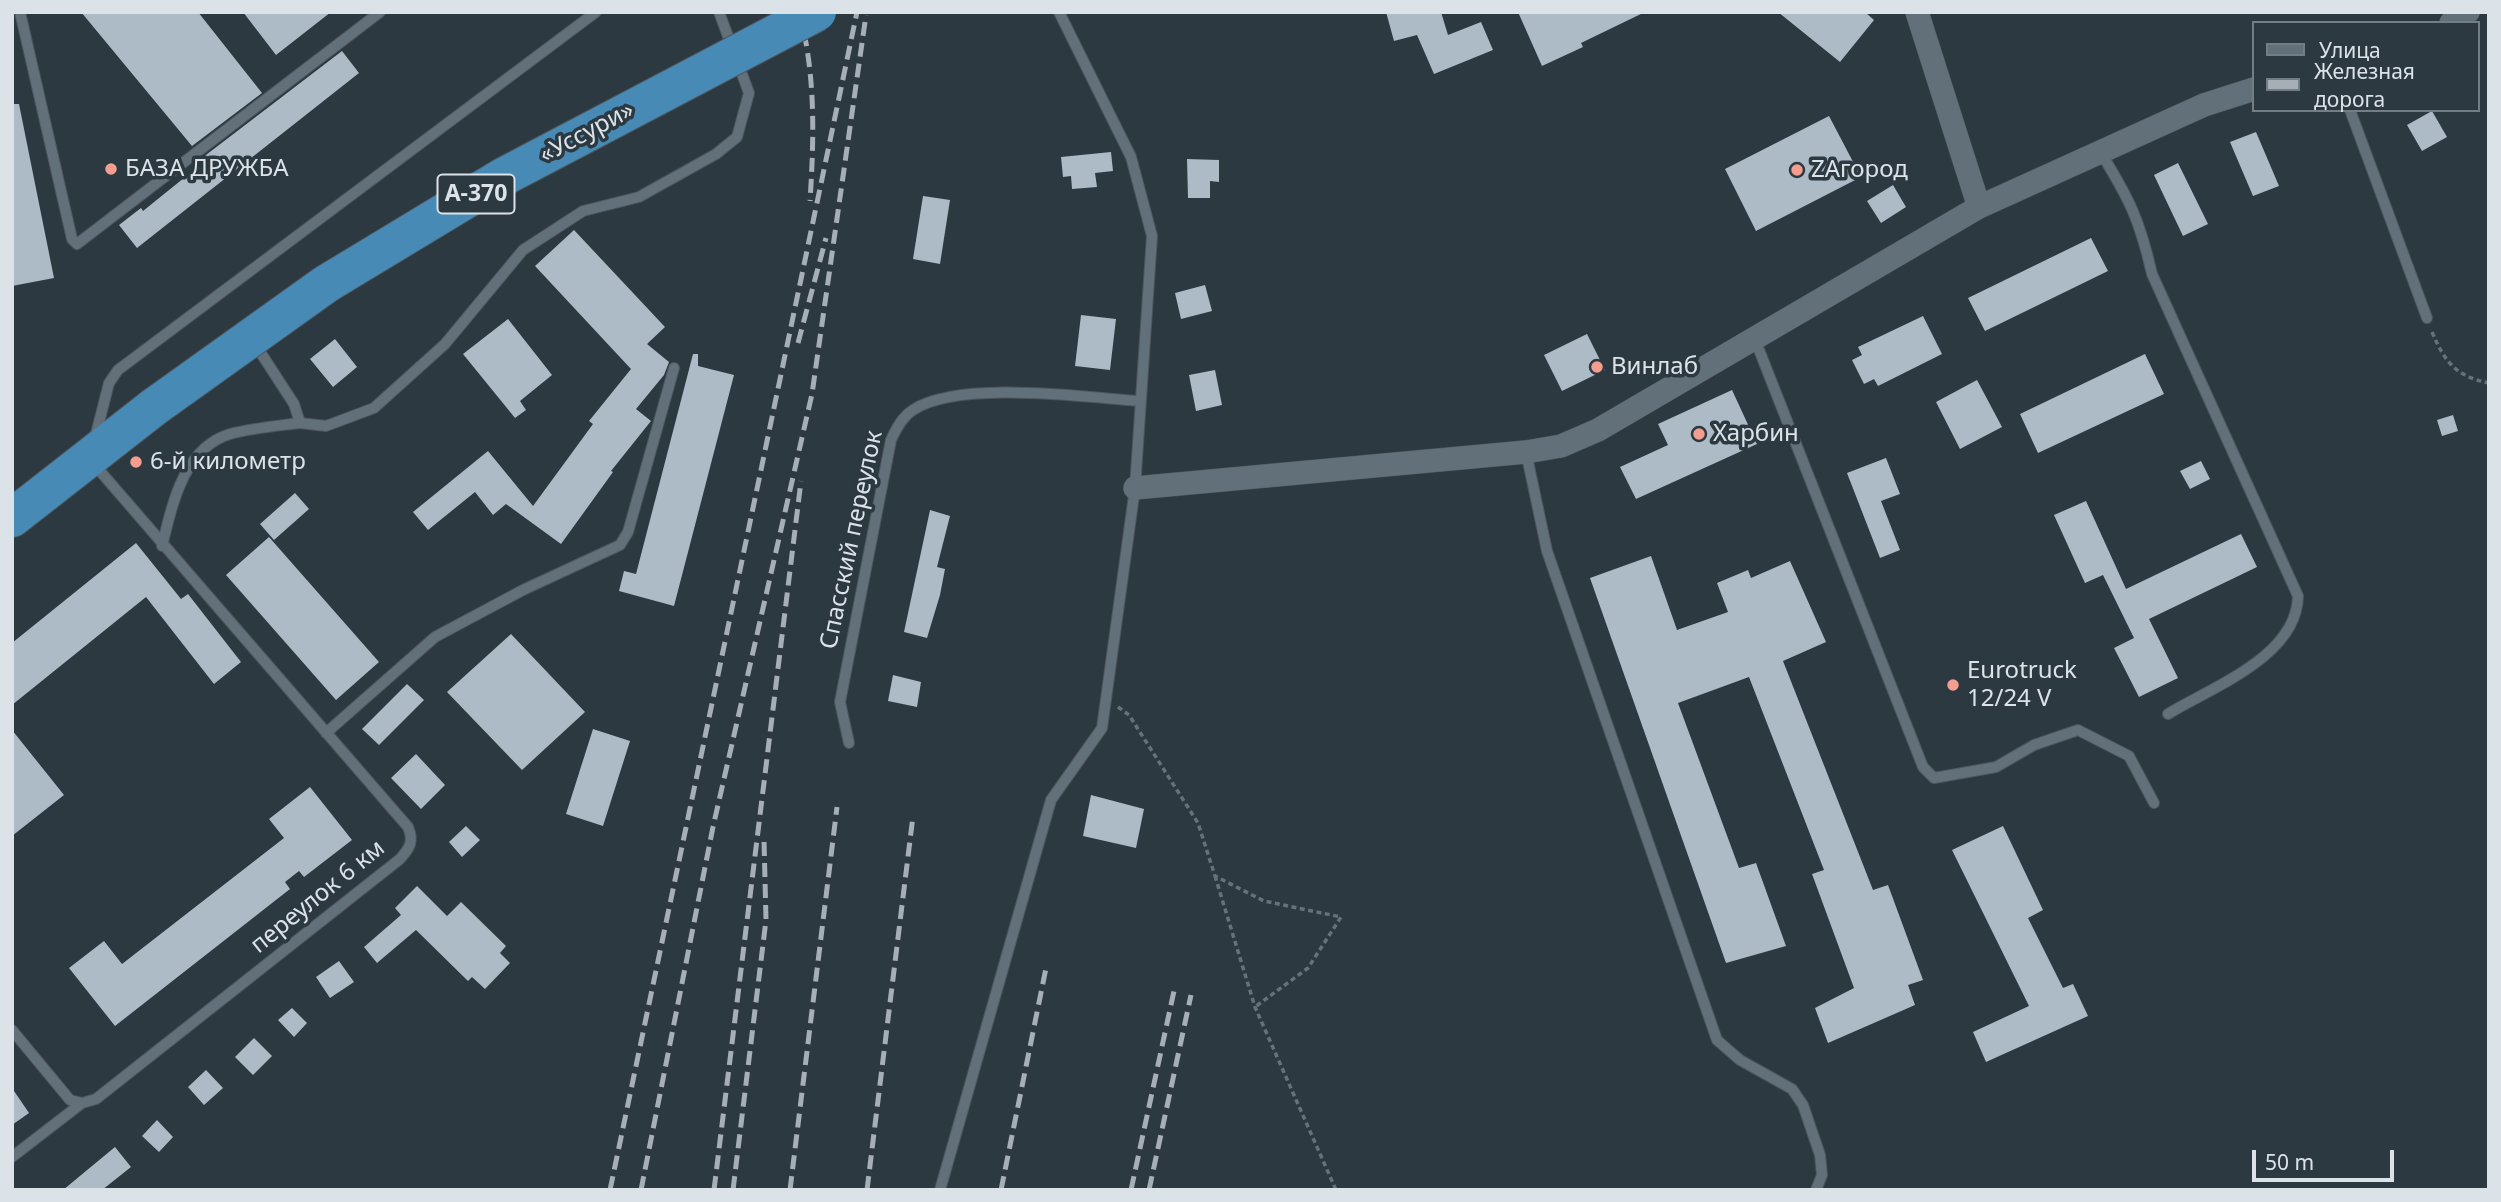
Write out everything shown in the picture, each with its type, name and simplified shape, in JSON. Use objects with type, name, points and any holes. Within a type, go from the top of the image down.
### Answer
[{"type":"highway","name":"«Уссури»","points":[[89,458],[154,407],[326,284],[503,177],[817,12]]},
{"type":"highway","name":"А-370","points":[[12,519],[89,458]]},
{"type":"street","points":[[1917,12],[1979,207]]},
{"type":"street","points":[[1135,488],[1526,452],[1561,446],[1598,430],[1979,207],[2204,105],[2252,90]]},
{"type":"lane","points":[[20,12],[72,239],[77,244],[380,12]]},
{"type":"lane","points":[[89,458],[109,383],[118,370],[596,12]]},
{"type":"lane","points":[[162,546],[176,495],[190,464],[209,445],[228,435],[300,423],[326,426],[374,408],[445,344],[523,250],[537,238],[583,211],[639,197],[716,154],[737,137],[749,93],[719,12]]},
{"type":"lane","points":[[940,1190],[1051,800],[1102,728],[1135,488],[1138,401],[1152,236],[1131,157],[1117,124],[1059,12]]},
{"type":"lane","points":[[2351,112],[2427,318]]},
{"type":"lane","points":[[2101,153],[2131,201],[2140,224],[2152,274],[2298,596],[2298,615],[2272,652],[2168,713]]},
{"type":"lane","points":[[249,335],[278,375],[294,404],[300,423]]},
{"type":"lane","points":[[1754,337],[1923,766],[1934,778],[1996,767],[2034,745],[2078,730],[2129,756],[2154,803]]},
{"type":"lane","points":[[326,733],[435,637],[523,590],[620,545],[628,532],[674,368]]},
{"type":"lane","name":"Спасский переулок","points":[[849,743],[840,702],[891,440],[898,426],[911,411],[948,398],[1006,394],[1138,401]]},
{"type":"lane","points":[[1526,452],[1547,551],[1717,1040],[1740,1060],[1792,1089],[1803,1105],[1820,1155],[1822,1175],[1816,1190]]},
{"type":"lane","name":"переулок 6 км","points":[[12,1157],[82,1103],[96,1099],[400,859],[410,848],[412,836],[408,827],[162,546],[89,458]]},
{"type":"lane","points":[[12,1030],[70,1100],[82,1103]]},
{"type":"path","points":[[2427,318],[2445,361],[2471,380],[2489,383]]},
{"type":"path","points":[[1106,698],[1129,715],[1198,823],[1255,1007],[1336,1190]]},
{"type":"path","points":[[1215,876],[1264,901],[1341,916],[1308,968],[1255,1007]]},
{"type":"building","points":[[81,12],[198,12],[262,93],[192,146]]},
{"type":"building","points":[[243,12],[331,12],[276,55]]},
{"type":"building","points":[[1386,12],[1441,12],[1448,35],[1481,22],[1493,50],[1434,74],[1417,35],[1394,41]]},
{"type":"building","points":[[1518,12],[1645,12],[1581,43],[1583,47],[1542,66]]},
{"type":"building","points":[[1778,12],[1865,12],[1874,20],[1840,62]]},
{"type":"building","points":[[342,51],[359,73],[137,248],[119,225],[141,208],[143,211],[205,161],[202,158]]},
{"type":"building","points":[[12,104],[19,104],[54,278],[12,286]]},
{"type":"building","points":[[2433,112],[2447,137],[2422,151],[2407,125]]},
{"type":"building","points":[[1829,116],[1861,177],[1756,231],[1725,169]]},
{"type":"building","points":[[2256,132],[2279,186],[2253,196],[2230,142]]},
{"type":"building","points":[[1111,152],[1113,171],[1095,173],[1097,187],[1072,189],[1071,176],[1063,177],[1061,157]]},
{"type":"building","points":[[1187,159],[1219,160],[1219,182],[1210,181],[1210,198],[1188,198]]},
{"type":"building","points":[[2178,163],[2208,224],[2183,236],[2154,175]]},
{"type":"building","points":[[1893,185],[1906,207],[1881,223],[1867,201]]},
{"type":"building","points":[[923,196],[950,200],[940,264],[913,259]]},
{"type":"building","points":[[574,230],[665,327],[647,344],[669,362],[664,375],[636,409],[651,421],[611,471],[613,472],[561,544],[506,504],[493,515],[475,492],[428,530],[413,512],[488,451],[533,506],[593,424],[589,421],[631,369],[535,266]]},
{"type":"building","points":[[2091,238],[2108,271],[1985,331],[1968,298]]},
{"type":"building","points":[[1205,285],[1212,311],[1181,319],[1175,293]]},
{"type":"building","points":[[1081,315],[1116,319],[1110,370],[1075,366]]},
{"type":"building","points":[[1923,316],[1942,354],[1878,386],[1874,379],[1864,384],[1852,360],[1862,355],[1858,347]]},
{"type":"building","points":[[508,319],[552,375],[520,401],[526,410],[515,418],[463,354]]},
{"type":"building","points":[[1587,334],[1605,370],[1562,391],[1544,355]]},
{"type":"building","points":[[335,339],[357,367],[333,387],[310,359]]},
{"type":"building","points":[[693,354],[698,354],[698,366],[734,375],[674,606],[619,591],[624,571],[636,574]]},
{"type":"building","points":[[2145,354],[2164,394],[2038,453],[2020,414]]},
{"type":"building","points":[[1215,370],[1222,405],[1196,411],[1189,375]]},
{"type":"building","points":[[1977,380],[2002,427],[1960,449],[1936,402]]},
{"type":"building","points":[[1732,390],[1757,444],[1636,499],[1620,467],[1668,445],[1658,424]]},
{"type":"building","points":[[2453,415],[2458,431],[2442,436],[2437,420]]},
{"type":"building","points":[[1886,458],[1900,494],[1881,501],[1900,550],[1880,558],[1847,473]]},
{"type":"building","points":[[2201,461],[2210,479],[2190,489],[2180,471]]},
{"type":"building","points":[[295,493],[309,509],[274,540],[260,524]]},
{"type":"building","points":[[2086,501],[2126,589],[2241,534],[2257,567],[2149,619],[2178,678],[2139,697],[2114,648],[2134,638],[2103,575],[2085,583],[2054,515]]},
{"type":"building","points":[[930,510],[950,516],[937,567],[945,569],[927,638],[904,632]]},
{"type":"building","points":[[269,537],[379,662],[336,700],[226,575]]},
{"type":"building","points":[[136,543],[181,599],[188,594],[241,662],[214,684],[146,597],[12,705],[12,643]]},
{"type":"building","points":[[1651,556],[1677,630],[1728,612],[1717,583],[1748,570],[1751,578],[1790,561],[1826,642],[1783,661],[1873,890],[1888,885],[1923,980],[1908,985],[1915,1005],[1828,1043],[1815,1008],[1854,988],[1812,874],[1824,870],[1749,677],[1678,703],[1739,868],[1756,863],[1786,946],[1726,963],[1590,578]]},
{"type":"building","points":[[511,634],[585,712],[522,770],[447,692]]},
{"type":"building","points":[[893,675],[921,682],[917,707],[888,701]]},
{"type":"building","points":[[407,684],[424,700],[379,745],[362,729]]},
{"type":"building","points":[[593,729],[630,741],[603,826],[566,814]]},
{"type":"building","points":[[12,730],[64,795],[12,836]]},
{"type":"building","points":[[416,754],[445,785],[421,809],[391,778]]},
{"type":"building","points":[[310,787],[352,840],[304,877],[299,871],[285,882],[290,889],[115,1026],[69,968],[104,941],[122,964],[284,838],[269,819]]},
{"type":"building","points":[[1091,795],[1144,809],[1136,848],[1083,836]]},
{"type":"building","points":[[466,826],[480,840],[462,857],[449,842]]},
{"type":"building","points":[[2003,826],[2043,910],[2028,918],[2063,988],[2073,984],[2088,1016],[1986,1062],[1973,1032],[2029,1006],[1952,850]]},
{"type":"building","points":[[417,886],[447,916],[461,902],[506,946],[500,953],[510,963],[485,989],[472,977],[468,981],[416,930],[377,963],[364,947],[401,915],[395,908]]},
{"type":"building","points":[[339,961],[354,982],[330,998],[316,977]]},
{"type":"building","points":[[292,1008],[307,1023],[294,1037],[278,1020]]},
{"type":"building","points":[[254,1038],[272,1056],[253,1075],[235,1057]]},
{"type":"building","points":[[206,1070],[223,1088],[204,1105],[188,1087]]},
{"type":"building","points":[[12,1088],[29,1113],[12,1125]]},
{"type":"building","points":[[157,1120],[173,1137],[159,1152],[142,1136]]},
{"type":"building","points":[[115,1147],[131,1167],[102,1190],[63,1190]]},
{"type":"railway","points":[[799,12],[811,82],[813,130],[810,201]]},
{"type":"railway","points":[[610,1190],[857,12]]},
{"type":"railway","points":[[641,1190],[713,827],[812,394],[866,15]]},
{"type":"railway","points":[[798,343],[826,238]]},
{"type":"railway","points":[[714,1190],[801,481]]},
{"type":"railway","points":[[790,1190],[837,807]]},
{"type":"railway","points":[[867,1190],[913,816]]},
{"type":"railway","points":[[733,1190],[766,920],[764,840]]},
{"type":"railway","points":[[1001,1190],[1046,968]]},
{"type":"railway","points":[[1131,1190],[1174,991]]},
{"type":"railway","points":[[1149,1190],[1191,995]]},
{"type":"place","name":"БАЗА ДРУЖБА","points":[[111,169]]},
{"type":"place","name":"ZAгород","points":[[1797,170]]},
{"type":"place","name":"Винлаб","points":[[1597,367]]},
{"type":"place","name":"Харбин","points":[[1699,434]]},
{"type":"place","name":"6-й километр","points":[[136,462]]},
{"type":"place","name":"Eurotruck 12/24 V","points":[[1953,685]]}]
